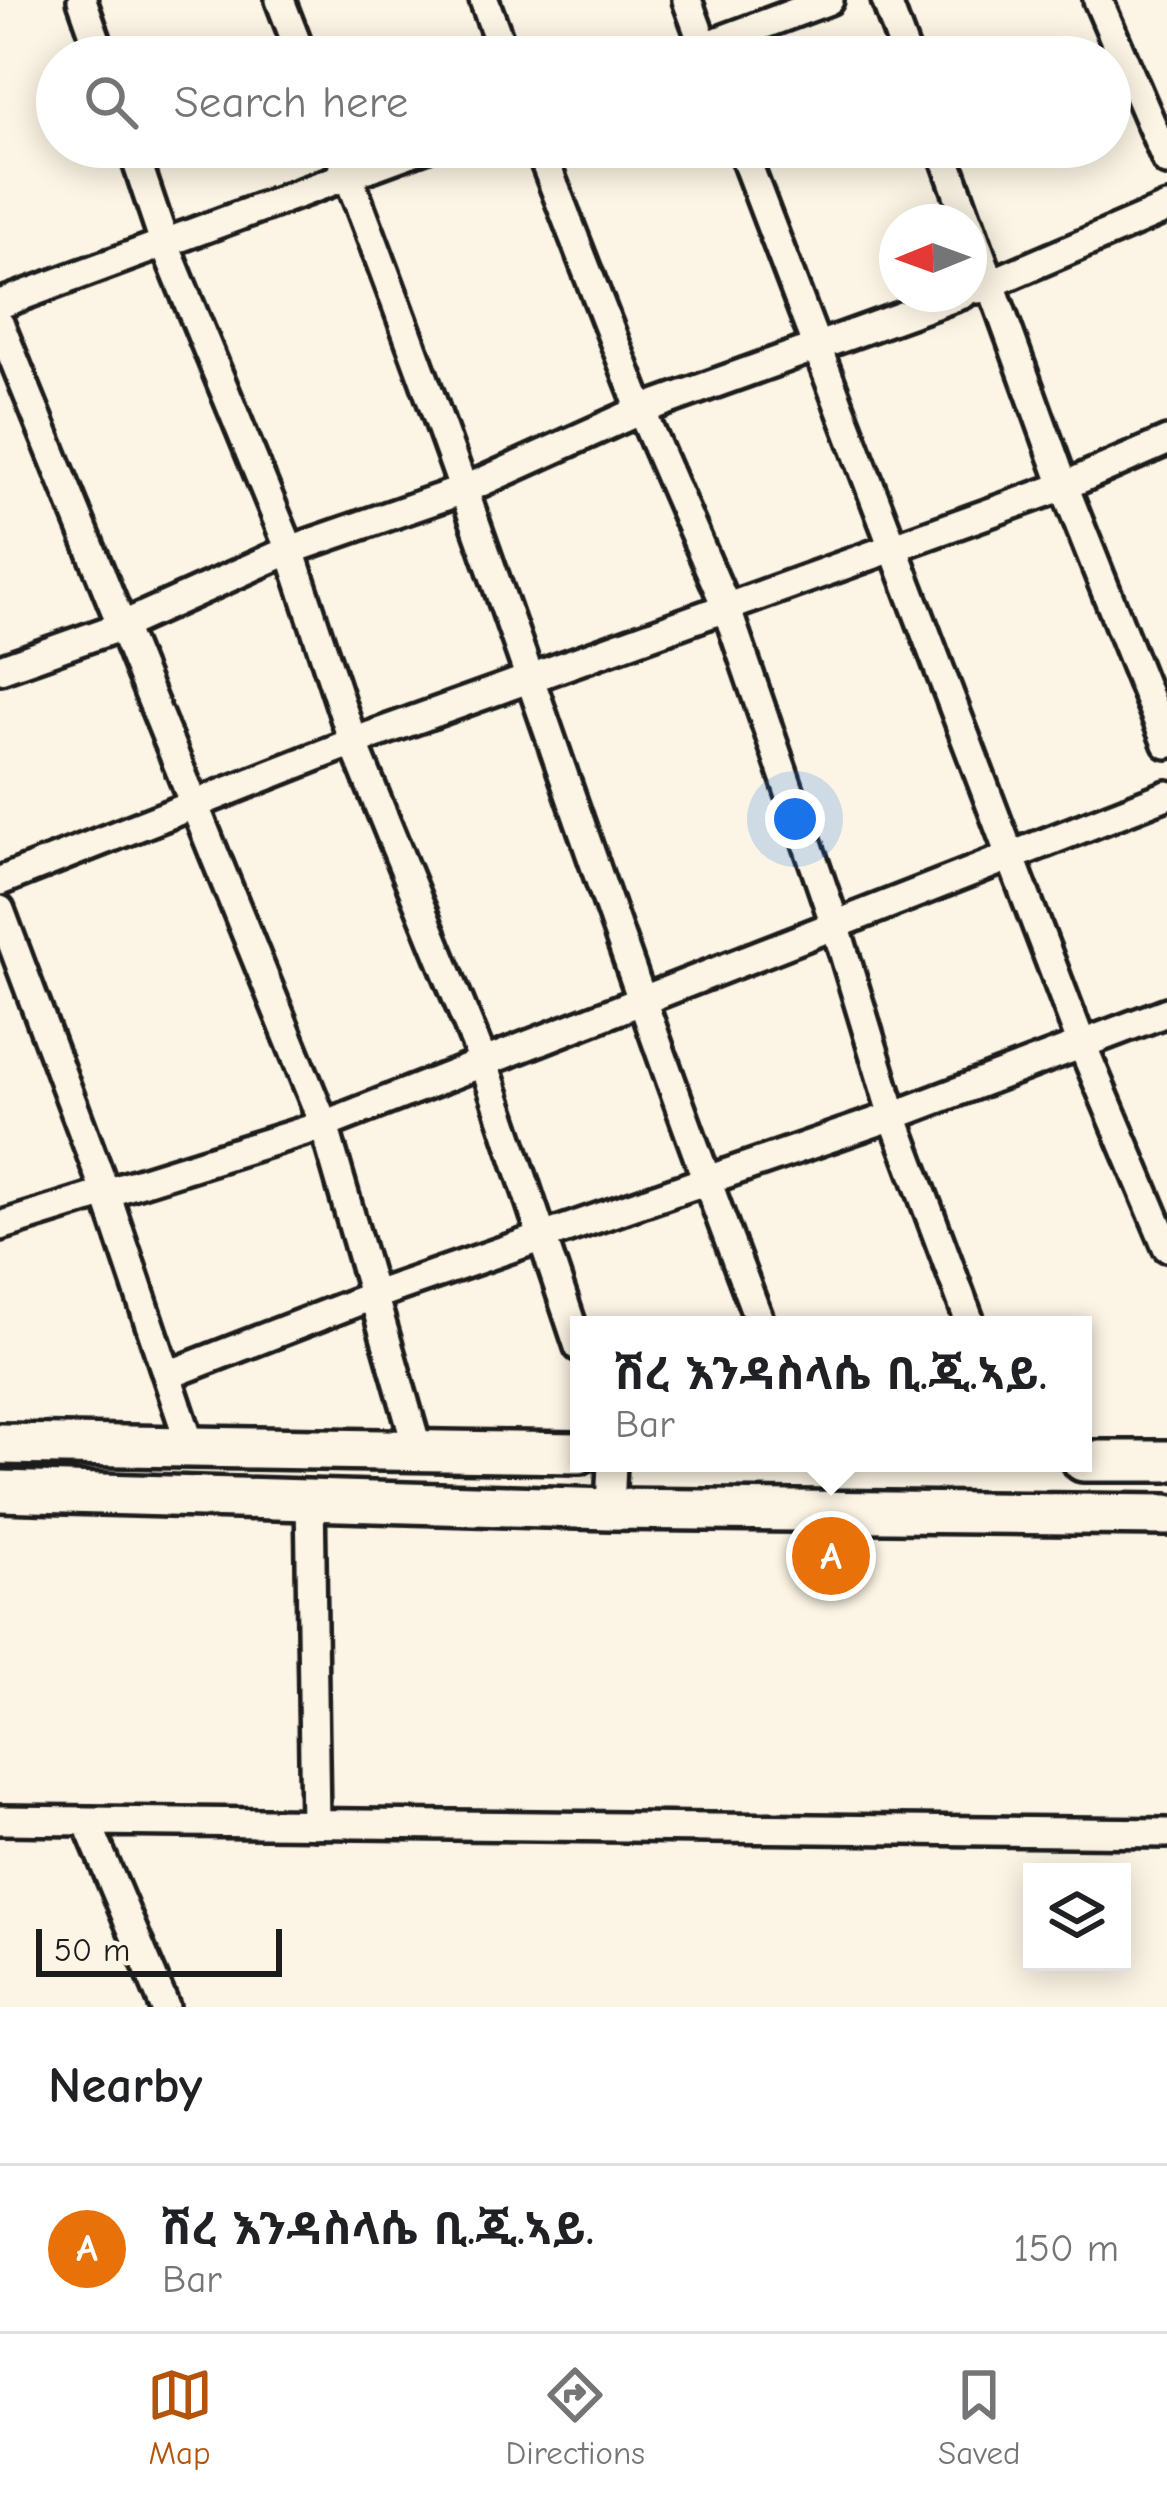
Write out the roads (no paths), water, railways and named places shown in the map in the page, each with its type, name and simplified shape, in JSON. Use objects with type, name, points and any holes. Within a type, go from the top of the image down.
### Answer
[{"type":"main road","points":[[0,1444],[570,1453]]},
{"type":"main road","points":[[254,1496],[257,1448]]},
{"type":"main road","points":[[1092,1461],[1167,1461]]},
{"type":"main road","points":[[0,1491],[310,1496],[610,1509],[1167,1515]]},
{"type":"street","points":[[82,0],[94,36]]},
{"type":"street","points":[[280,0],[294,36]]},
{"type":"street","points":[[484,0],[497,36]]},
{"type":"street","points":[[687,0],[700,36]]},
{"type":"street","points":[[744,36],[829,0]]},
{"type":"street","points":[[886,0],[899,36]]},
{"type":"street","points":[[1098,0],[1113,36]]},
{"type":"street","points":[[1131,77],[1167,161]]},
{"type":"street","points":[[139,168],[165,245],[290,550],[353,742],[484,1066],[570,1318]]},
{"type":"street","points":[[0,304],[165,245],[326,168]]},
{"type":"street","points":[[346,168],[466,489],[641,997],[758,1316]]},
{"type":"street","points":[[547,168],[641,410],[725,604],[836,927],[893,1116],[968,1316]]},
{"type":"street","points":[[748,168],[813,349],[895,542],[1082,1042],[1167,1247]]},
{"type":"street","points":[[948,168],[962,204]]},
{"type":"street","points":[[987,284],[1167,208]]},
{"type":"street","points":[[0,669],[118,627],[290,550],[466,489],[641,410],[914,312]]},
{"type":"street","points":[[984,312],[1064,486],[1167,744]]},
{"type":"street","points":[[0,325],[118,627],[199,806],[324,1125],[418,1450]]},
{"type":"street","points":[[0,881],[353,742],[895,542],[1064,486],[1167,441]]},
{"type":"street","points":[[0,1226],[324,1125],[484,1066],[641,997],[836,927],[1167,795]]},
{"type":"street","points":[[0,910],[107,1196],[191,1447]]},
{"type":"street","points":[[168,1375],[371,1296],[893,1116],[1167,1012]]},
{"type":"street","points":[[610,1509],[612,1472]]},
{"type":"street","points":[[310,1496],[315,1824]]},
{"type":"street","points":[[0,1820],[1167,1833]]},
{"type":"street","points":[[87,1822],[165,2007]]},
{"type":"place","name":"ሽረ እንዳስላሴ ቢ.ጂ.ኣይ.","points":[[831,1556]]}]
